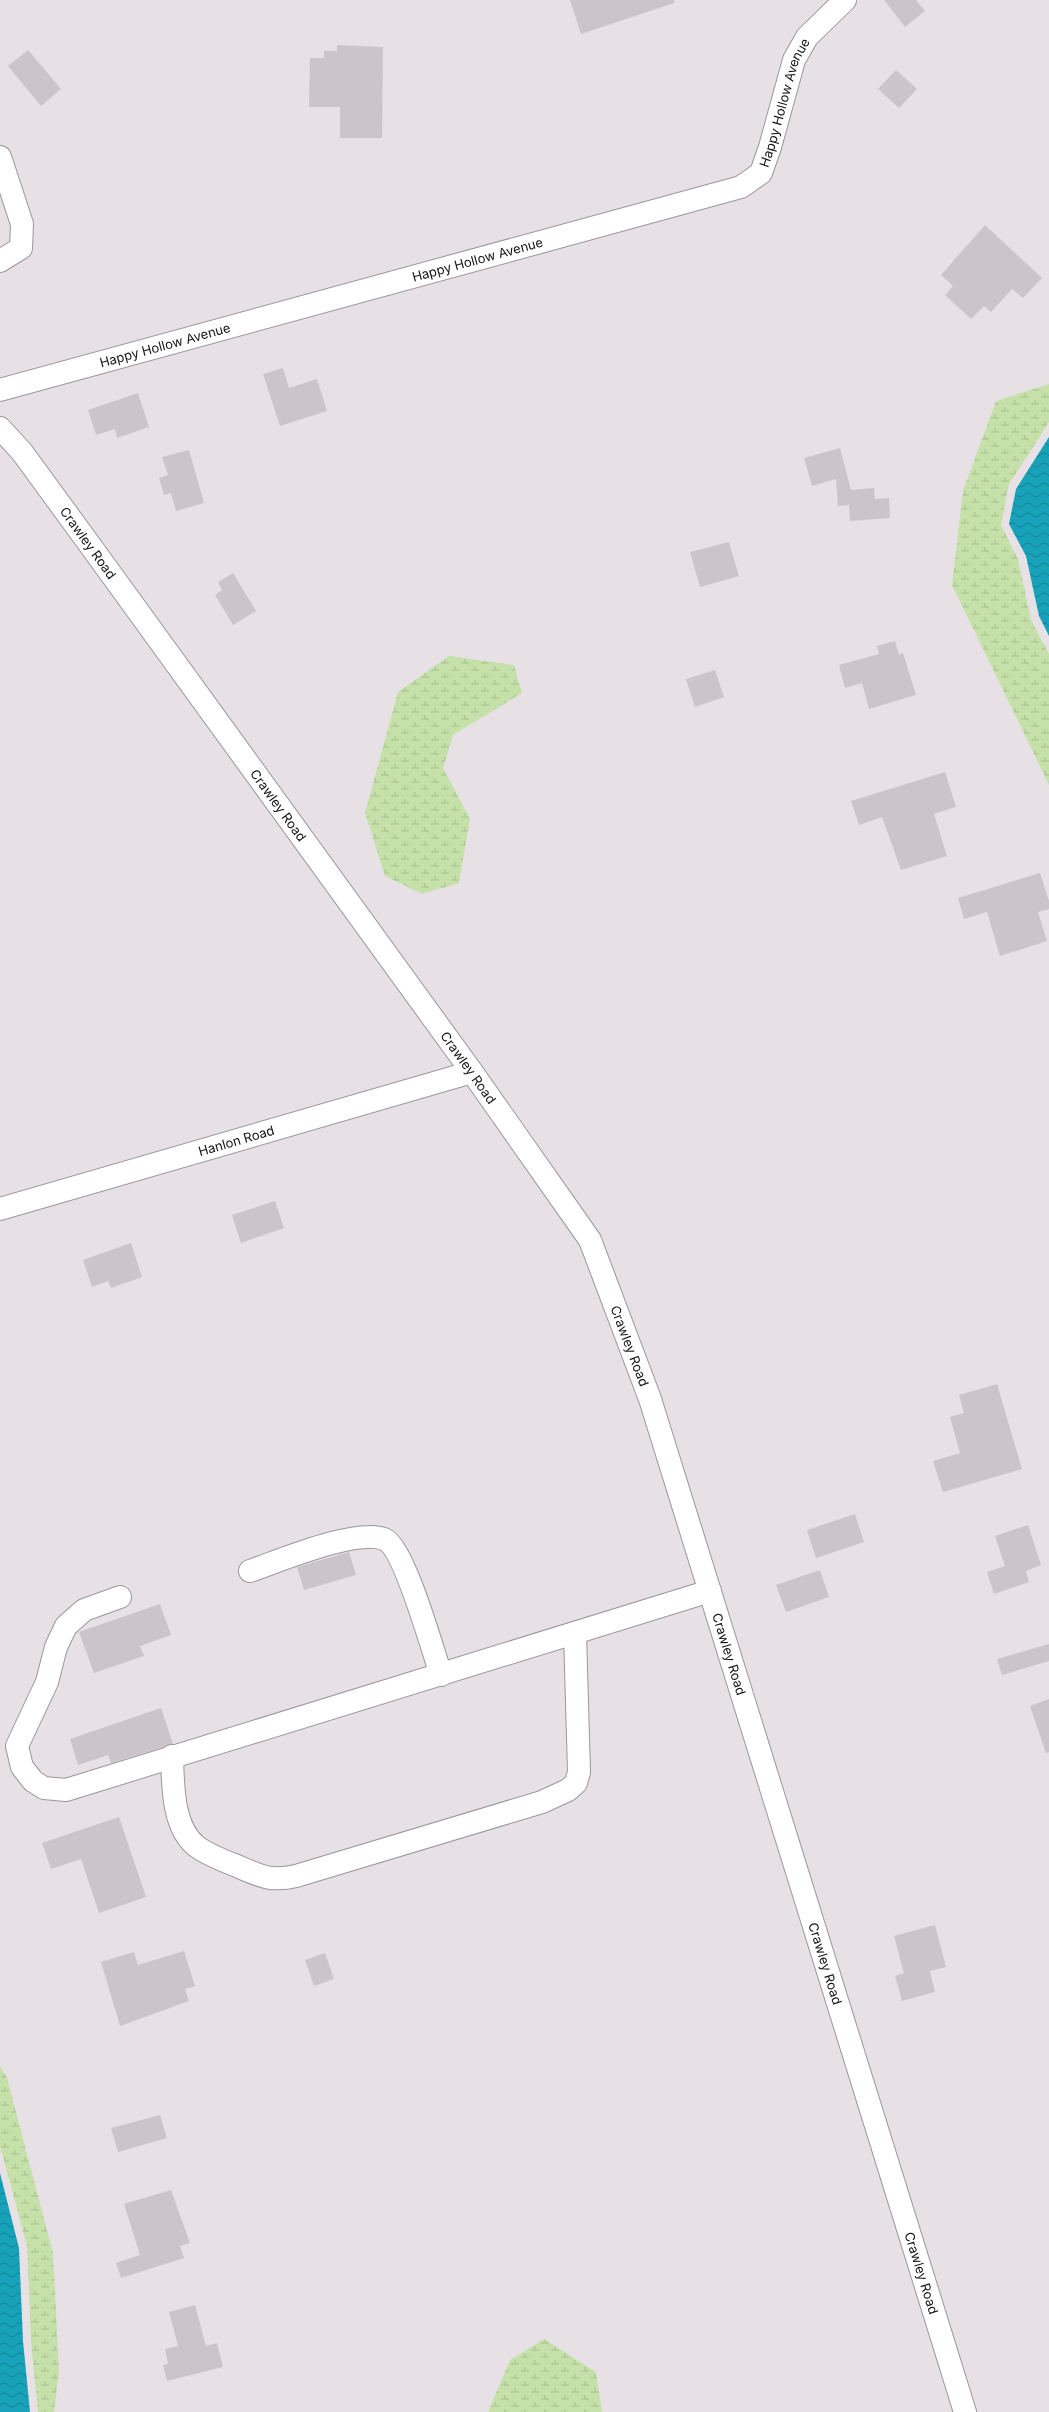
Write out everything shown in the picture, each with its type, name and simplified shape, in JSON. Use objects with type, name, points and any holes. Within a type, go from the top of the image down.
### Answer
[{"type":"street","name":"Happy Hollow Avenue","points":[[0,390],[741,187],[761,173],[770,147],[794,60],[807,36],[845,0]]},
{"type":"street","points":[[0,157],[22,224],[21,248],[0,261]]},
{"type":"street","name":"Crawley Road","points":[[0,428],[27,458],[472,1072],[590,1240],[650,1399],[964,2412]]},
{"type":"street","name":"Hanlon Road","points":[[0,1209],[472,1072]]},
{"type":"street","points":[[250,1571],[351,1539],[372,1536],[386,1539],[394,1548],[405,1568],[441,1675]]},
{"type":"street","points":[[120,1597],[84,1610],[66,1626],[56,1647],[47,1682],[17,1746],[22,1767],[33,1781],[44,1788],[66,1790],[710,1591]]},
{"type":"street","points":[[172,1756],[174,1792],[180,1820],[188,1837],[196,1846],[218,1859],[266,1878],[280,1880],[408,1844],[542,1802],[568,1790],[576,1783],[579,1772],[574,1633]]},
{"type":"green space","points":[[1049,384],[1049,422],[1009,484],[1001,525],[1018,559],[1031,620],[1049,654],[1049,785],[952,585],[963,491],[996,401]]},
{"type":"green space","points":[[449,656],[514,665],[522,693],[453,735],[443,768],[470,819],[459,883],[422,894],[385,876],[365,813],[398,692]]},
{"type":"green space","points":[[0,2066],[7,2078],[53,2253],[59,2371],[54,2412],[38,2412],[31,2341],[27,2246],[0,2146]]},
{"type":"green space","points":[[544,2339],[596,2372],[602,2412],[488,2412],[510,2360]]},
{"type":"water","points":[[1049,437],[1049,636],[1039,616],[1026,556],[1009,524],[1016,489]]},
{"type":"water","points":[[0,2173],[19,2248],[23,2341],[30,2412],[0,2412]]},
{"type":"building","points":[[570,0],[674,0],[674,3],[581,34]]},
{"type":"building","points":[[884,0],[916,0],[925,11],[905,27]]},
{"type":"building","points":[[337,45],[383,47],[382,138],[340,138],[340,107],[309,107],[310,58],[324,58],[324,51],[337,51]]},
{"type":"building","points":[[28,50],[61,89],[41,106],[8,66]]},
{"type":"building","points":[[896,70],[917,89],[899,108],[878,89]]},
{"type":"building","points":[[985,225],[1042,278],[1023,298],[1012,289],[991,312],[984,306],[971,319],[945,295],[953,286],[941,275]]},
{"type":"building","points":[[283,368],[289,388],[317,379],[327,411],[280,426],[263,374]]},
{"type":"building","points":[[138,393],[149,427],[117,438],[115,429],[96,435],[88,410]]},
{"type":"building","points":[[840,448],[851,490],[874,488],[875,499],[889,498],[890,518],[850,521],[849,505],[838,506],[836,479],[812,486],[804,458]]},
{"type":"building","points":[[189,450],[204,503],[176,511],[171,493],[164,495],[159,478],[168,475],[162,457]]},
{"type":"building","points":[[729,542],[739,576],[700,587],[690,552]]},
{"type":"building","points":[[233,573],[256,611],[233,625],[215,595],[222,590],[218,582]]},
{"type":"building","points":[[895,641],[899,655],[903,653],[916,695],[869,709],[862,683],[845,688],[839,665],[879,654],[877,646]]},
{"type":"building","points":[[715,670],[724,697],[695,707],[686,679]]},
{"type":"building","points":[[945,772],[956,807],[934,814],[947,856],[901,870],[882,817],[859,825],[851,801]]},
{"type":"building","points":[[1040,873],[1049,901],[1049,909],[1038,912],[1047,941],[1000,956],[987,912],[964,919],[958,898]]},
{"type":"building","points":[[275,1201],[284,1228],[241,1243],[232,1215]]},
{"type":"building","points":[[131,1243],[142,1277],[111,1288],[108,1281],[92,1287],[83,1260]]},
{"type":"building","points":[[997,1384],[1022,1469],[943,1492],[933,1461],[960,1453],[950,1417],[964,1413],[959,1395]]},
{"type":"building","points":[[855,1514],[864,1542],[816,1558],[807,1530]]},
{"type":"building","points":[[1028,1525],[1041,1565],[1026,1571],[1029,1582],[994,1594],[987,1572],[1005,1566],[995,1536]]},
{"type":"building","points":[[349,1552],[356,1575],[304,1590],[297,1567]]},
{"type":"building","points":[[820,1570],[829,1597],[786,1612],[776,1585]]},
{"type":"building","points":[[160,1604],[171,1635],[140,1646],[144,1656],[94,1673],[79,1632]]},
{"type":"building","points":[[1049,1644],[1049,1661],[1002,1675],[997,1659]]},
{"type":"building","points":[[1049,1699],[1049,1752],[1046,1753],[1030,1706]]},
{"type":"building","points":[[161,1708],[173,1744],[111,1763],[108,1755],[78,1765],[70,1739]]},
{"type":"building","points":[[119,1817],[146,1897],[99,1913],[81,1859],[51,1869],[42,1843]]},
{"type":"building","points":[[935,1925],[946,1967],[930,1971],[935,1992],[902,2001],[895,1976],[904,1973],[894,1936]]},
{"type":"building","points":[[184,1951],[195,1986],[185,1989],[189,2001],[120,2026],[101,1962],[134,1952],[138,1965]]},
{"type":"building","points":[[325,1953],[334,1979],[314,1986],[305,1960]]},
{"type":"building","points":[[160,2115],[167,2138],[118,2152],[111,2128]]},
{"type":"building","points":[[171,2190],[190,2243],[180,2246],[184,2258],[121,2278],[116,2263],[140,2255],[124,2204]]},
{"type":"building","points":[[195,2305],[206,2346],[217,2343],[223,2367],[167,2381],[163,2365],[168,2364],[165,2349],[178,2346],[169,2312]]}]
